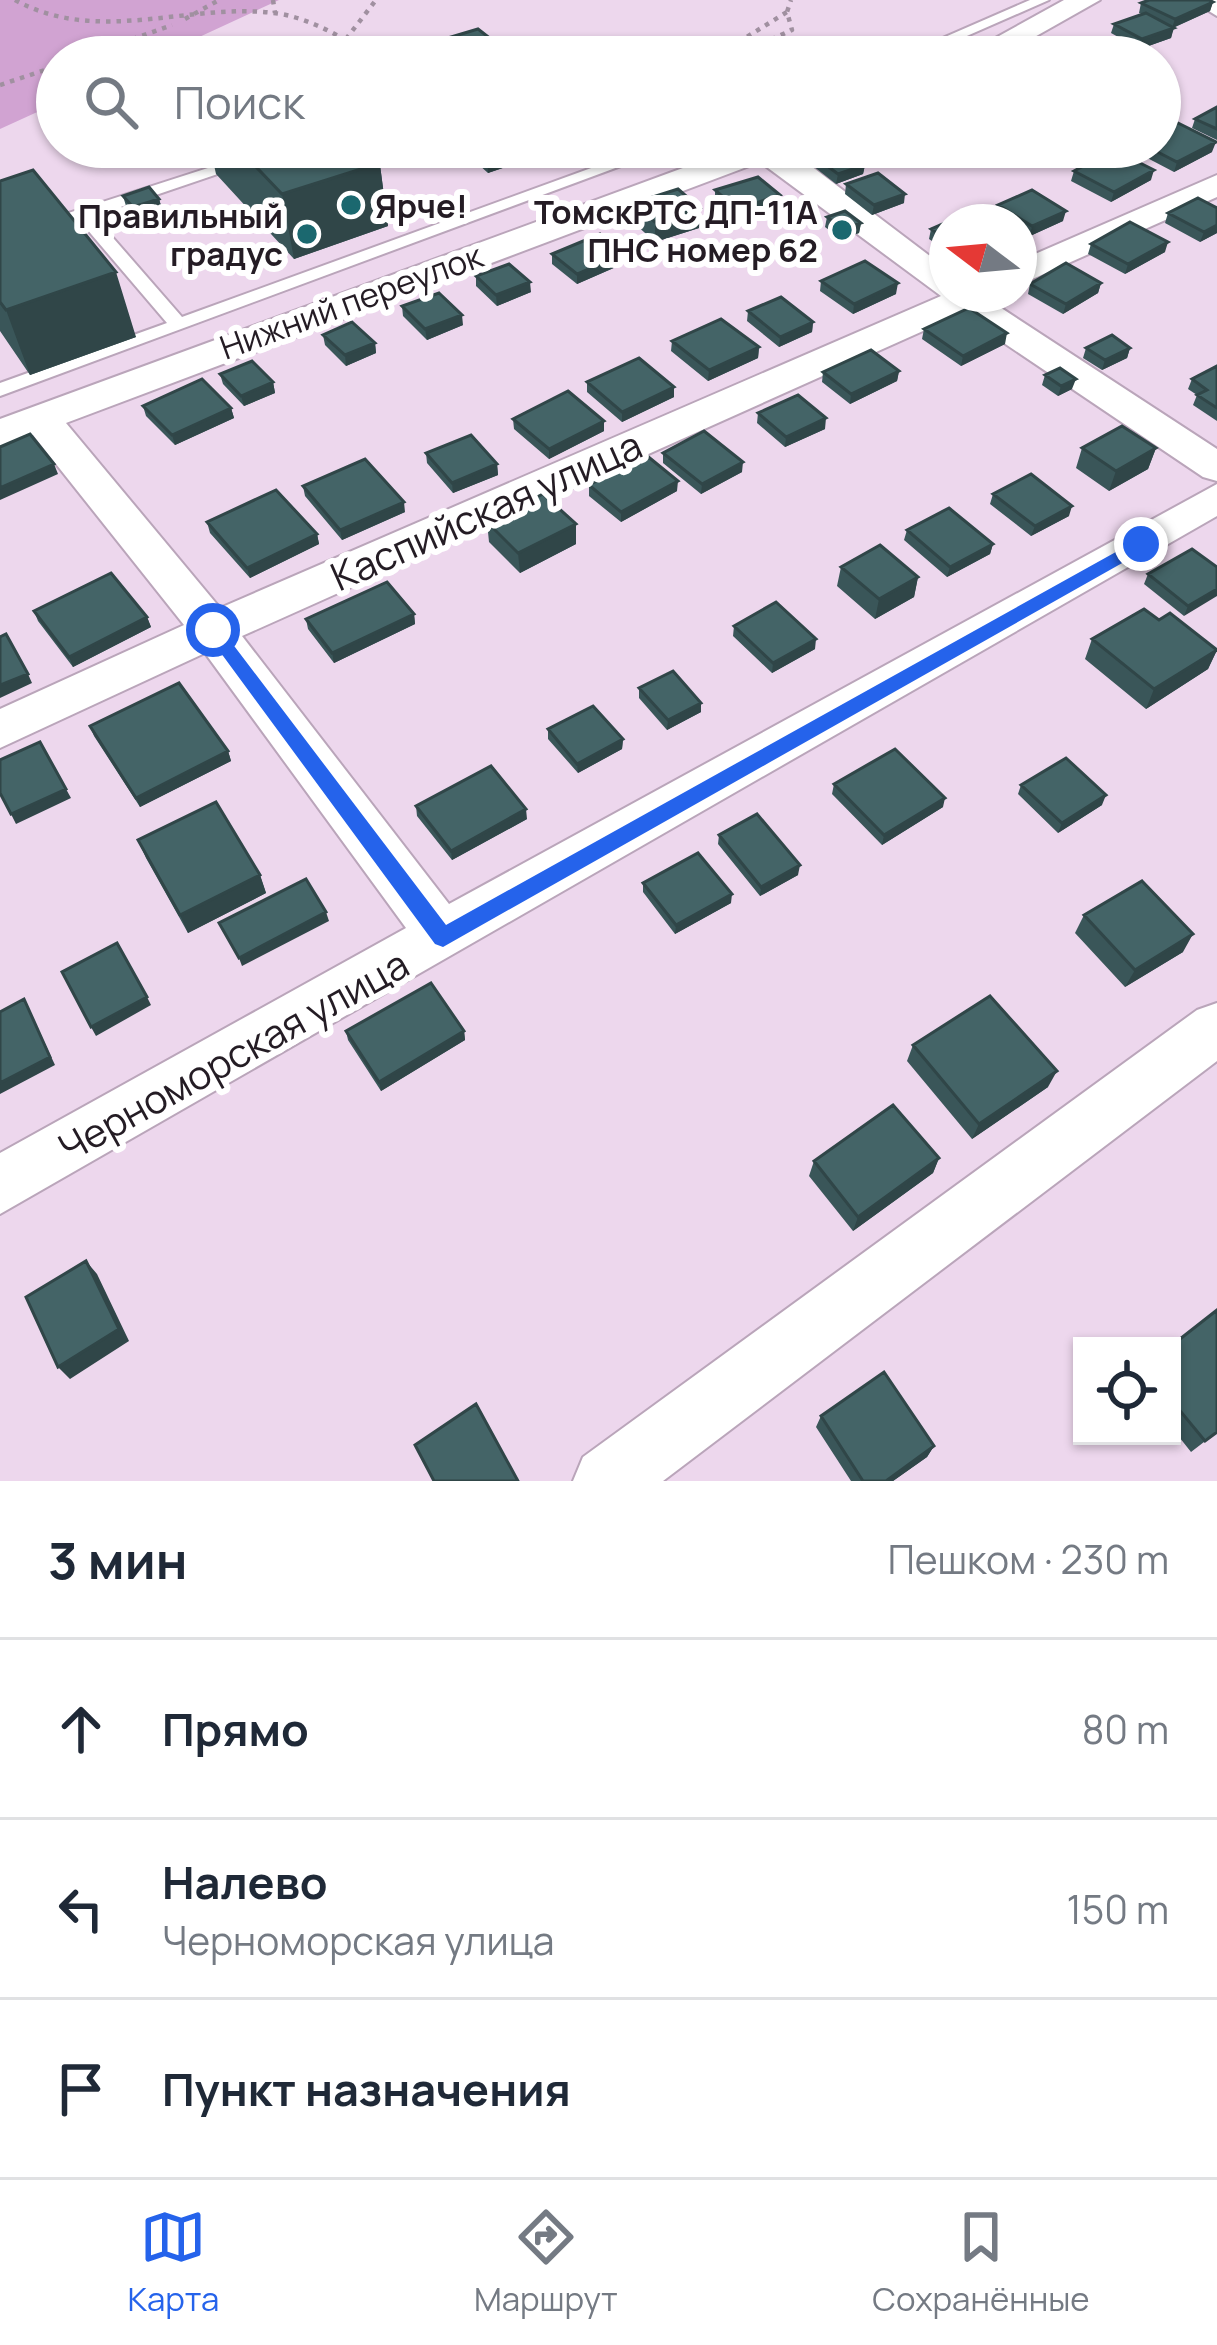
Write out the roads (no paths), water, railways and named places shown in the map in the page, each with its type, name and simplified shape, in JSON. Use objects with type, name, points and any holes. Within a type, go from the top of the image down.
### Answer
[{"type":"street","points":[[1205,0],[1217,7]]},
{"type":"street","points":[[1009,36],[1063,2]]},
{"type":"street","name":"Нижний переулок","points":[[20,425],[712,168]]},
{"type":"street","points":[[794,168],[929,269]]},
{"type":"street","points":[[1037,266],[1217,185]]},
{"type":"street","name":"Каспийская улица","points":[[0,730],[929,307]]},
{"type":"street","points":[[986,312],[1040,354],[1217,468]]},
{"type":"street","points":[[20,425],[213,630],[443,937]]},
{"type":"street","name":"Черноморская улица","points":[[0,1185],[1217,498]]},
{"type":"street","points":[[607,1481],[1217,1028]]},
{"type":"lane","points":[[966,36],[1063,2]]},
{"type":"lane","points":[[0,241],[224,168]]},
{"type":"lane","points":[[0,390],[589,168]]},
{"type":"lane","points":[[83,214],[178,324]]},
{"type":"lane","points":[[317,273],[318,311]]},
{"type":"place","name":"Ярче!","points":[[351,205]]},
{"type":"place","name":"ТомскРТС ДП-11А ПНС номер 62","points":[[842,230]]},
{"type":"place","name":"Правильный градус","points":[[307,234]]}]
